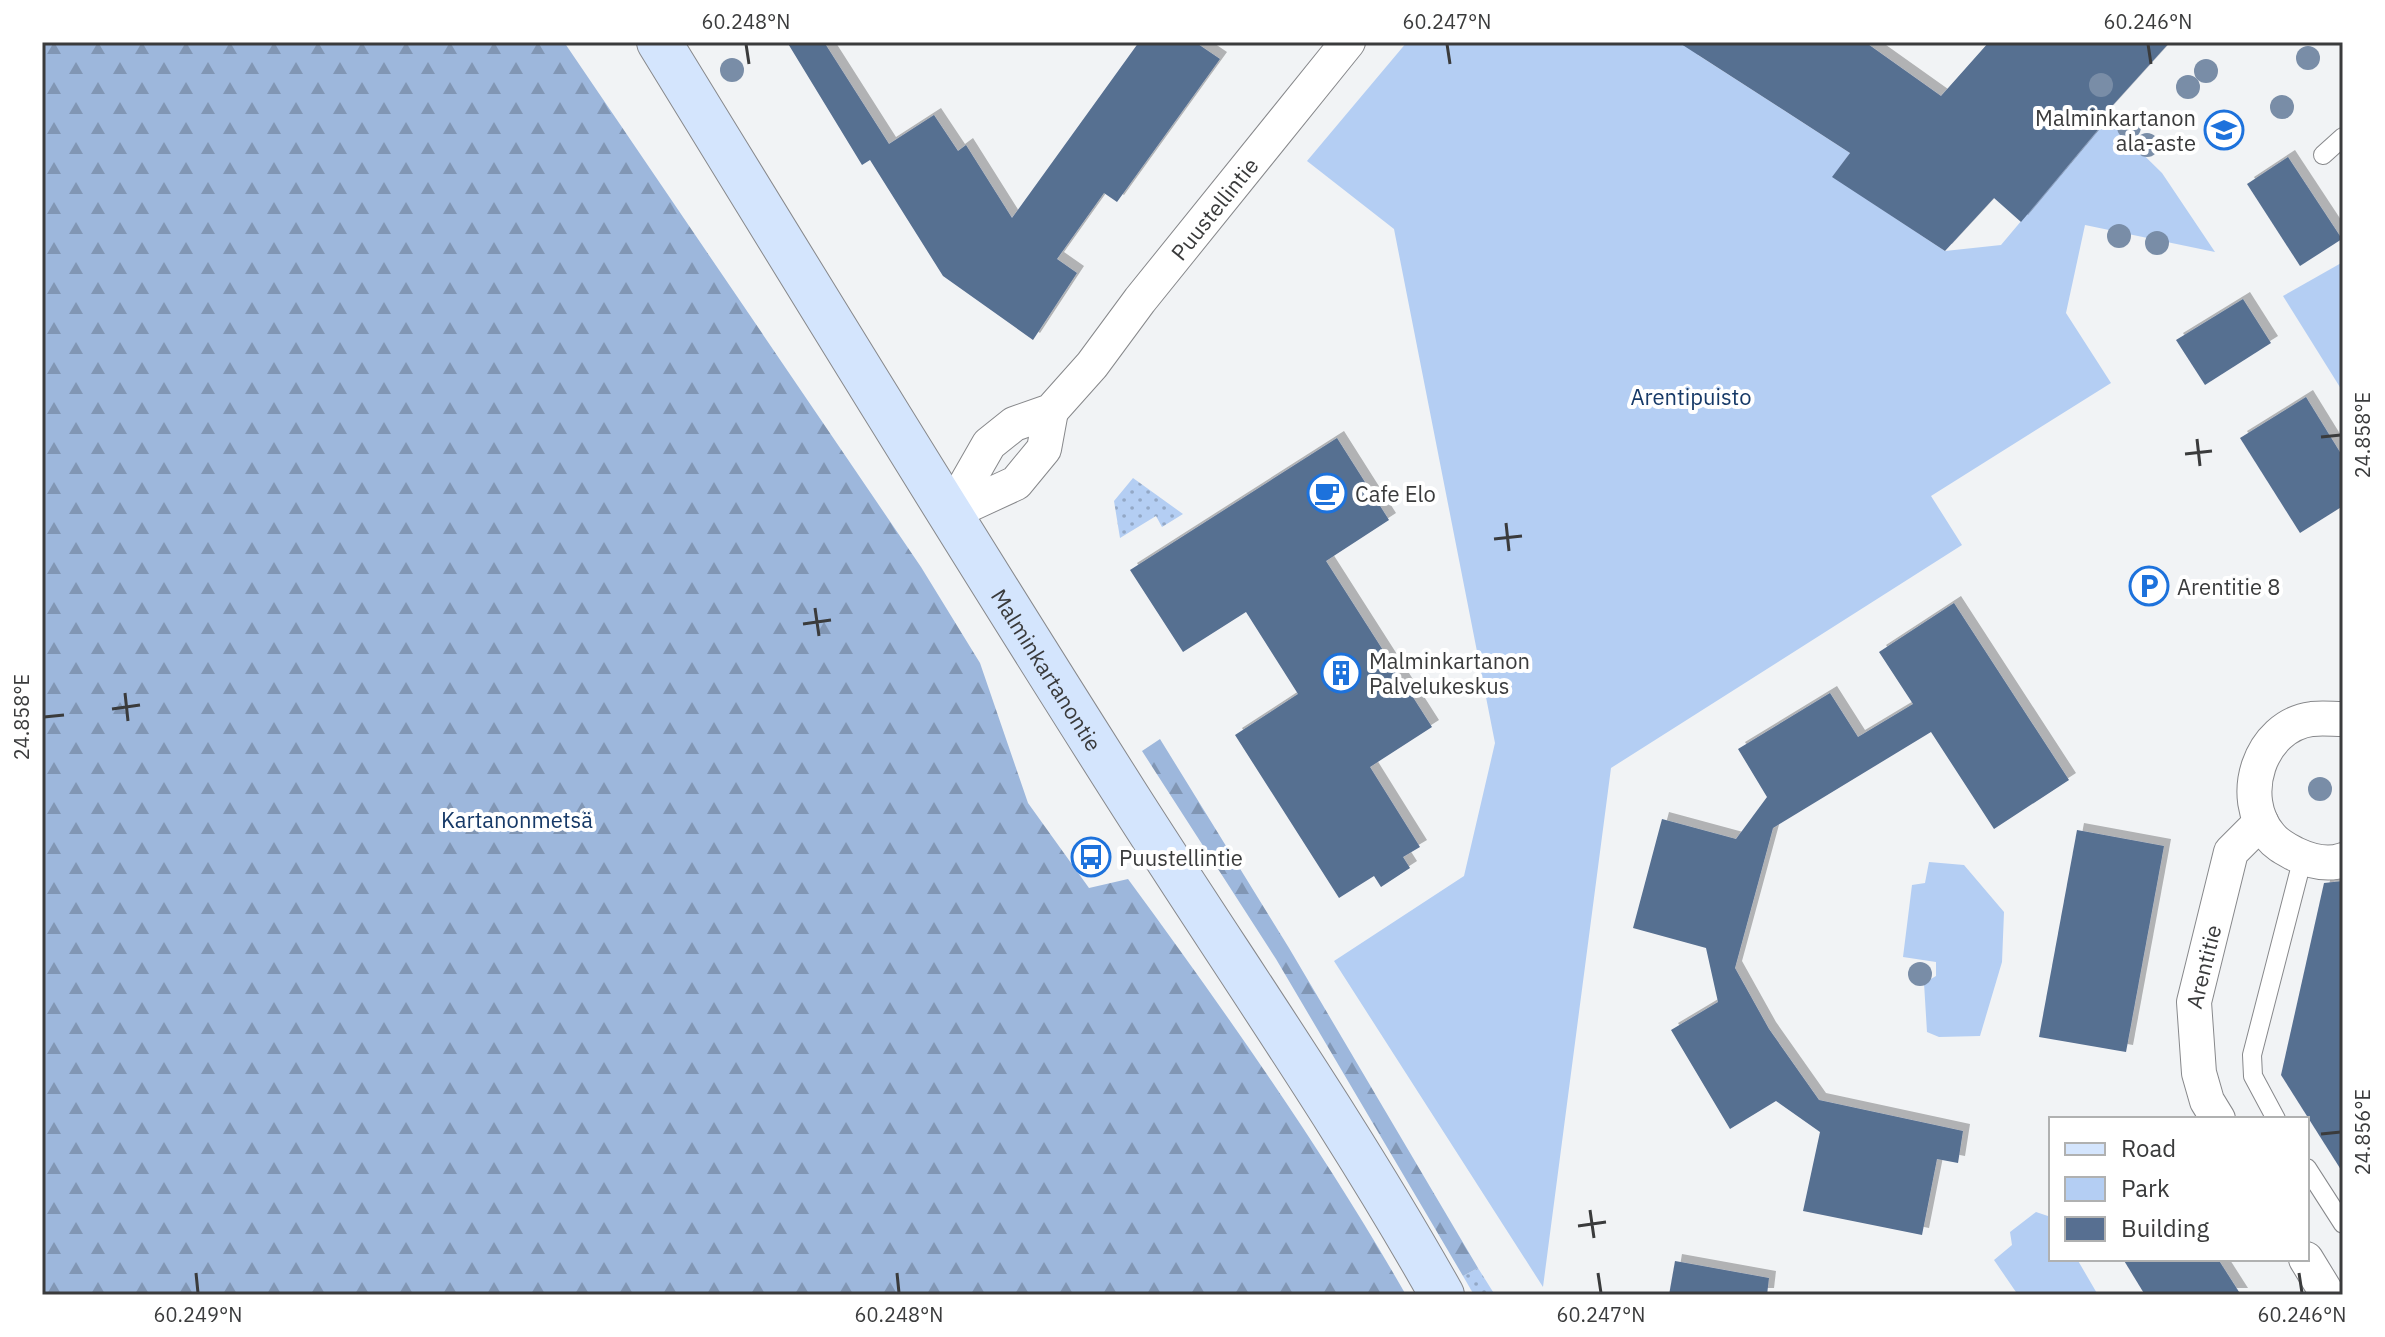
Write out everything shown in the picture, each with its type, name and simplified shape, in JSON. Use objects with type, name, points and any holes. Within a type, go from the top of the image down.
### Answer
[{"type":"main road","name":"Malminkartanontie","points":[[659,42],[949,514],[1141,819],[1320,1093],[1401,1222],[1442,1295]]},
{"type":"street","name":"Puustellintie","points":[[949,514],[989,444],[1014,424],[1051,411],[1092,365],[1348,42]]},
{"type":"street","points":[[949,514],[1016,483],[1044,449],[1051,411]]},
{"type":"street","points":[[2343,719],[2309,719],[2284,730],[2268,747],[2256,769],[2253,794],[2261,822],[2277,844],[2310,861],[2343,860]]},
{"type":"street","name":"Arentitie","points":[[2217,1117],[2207,1101],[2199,1073],[2194,1002],[2231,852],[2261,822]]},
{"type":"street","points":[[2307,1261],[2328,1295]]},
{"type":"lane","points":[[2323,155],[2343,137]]},
{"type":"lane","points":[[2266,1116],[2253,1076],[2252,1055],[2303,857]]},
{"type":"lane","points":[[2309,1171],[2343,1224]]},
{"type":"green space","name":"Kartanonmetsä","points":[[42,42],[564,42],[921,567],[980,663],[1028,803],[1089,888],[1128,879],[1273,1083],[1406,1295],[42,1295]]},
{"type":"green space","name":"Arentipuisto","points":[[1407,42],[1705,42],[1698,55],[1850,153],[1833,177],[1945,251],[2001,245],[2107,119],[2162,173],[2215,252],[2085,225],[2066,313],[2111,383],[1931,496],[1962,545],[1611,768],[1543,1287],[1334,961],[1464,876],[1495,743],[1394,229],[1307,161]]},
{"type":"green space","points":[[2343,262],[2343,392],[2283,296]]},
{"type":"green space","points":[[1133,478],[1183,514],[1162,527],[1156,516],[1120,538],[1114,501]]},
{"type":"green space","points":[[1160,739],[1289,948],[1478,1268],[1463,1276],[1276,959],[1142,751]]},
{"type":"green space","points":[[1929,862],[1964,865],[2004,912],[2002,962],[1980,1036],[1939,1037],[1927,1032],[1924,983],[1936,976],[1936,962],[1903,957],[1912,885],[1925,883]]},
{"type":"green space","points":[[2036,1212],[2049,1216],[2049,1261],[2078,1261],[2098,1295],[2018,1295],[1994,1260],[2012,1245],[2010,1232]]},
{"type":"green space","points":[[1478,1268],[1495,1295],[1474,1295],[1463,1276]]},
{"type":"building","points":[[787,42],[824,42],[889,144],[934,115],[958,151],[966,145],[1012,218],[1139,42],[1195,42],[1220,59],[1117,202],[1104,193],[1057,259],[1077,273],[1033,340],[943,276],[870,160],[862,165]]},
{"type":"building","points":[[1678,42],[1865,42],[1941,96],[1989,42],[2170,42],[2103,116],[2107,119],[2021,222],[1994,198],[1945,251],[1832,177],[1850,153]]},
{"type":"building","points":[[2288,157],[2342,239],[2300,266],[2247,184]]},
{"type":"building","points":[[2243,299],[2271,343],[2205,385],[2176,340]]},
{"type":"building","points":[[2306,397],[2343,457],[2343,506],[2300,533],[2240,438]]},
{"type":"building","name":"Malminkartanon Palvelukeskus","points":[[1337,438],[1389,520],[1326,561],[1432,727],[1370,767],[1420,847],[1403,857],[1410,868],[1381,887],[1374,876],[1339,898],[1235,735],[1298,694],[1246,612],[1183,652],[1130,570]]},
{"type":"building","points":[[1954,603],[2069,780],[1994,829],[1931,732],[1773,828],[1735,968],[1769,1029],[1819,1100],[1963,1131],[1958,1163],[1937,1159],[1922,1235],[1803,1211],[1820,1132],[1776,1101],[1730,1129],[1671,1030],[1718,1002],[1706,948],[1633,928],[1662,819],[1736,839],[1767,797],[1738,749],[1830,693],[1858,737],[1913,704],[1879,652]]},
{"type":"building","points":[[2077,830],[2164,846],[2126,1052],[2039,1037]]},
{"type":"building","points":[[2343,881],[2343,1173],[2281,1075],[2324,883]]},
{"type":"building","points":[[1675,1261],[1769,1278],[1767,1295],[1669,1295]]},
{"type":"building","points":[[2124,1261],[2219,1261],[2241,1295],[2145,1295]]},
{"type":"place","name":"Malminkartanon ala-aste","points":[[2224,130]]},
{"type":"place","name":"Cafe Elo","points":[[1327,493]]},
{"type":"place","name":"Arentitie 8","points":[[2149,586]]},
{"type":"place","name":"Malminkartanon Palvelukeskus","points":[[1341,673]]},
{"type":"place","name":"Puustellintie","points":[[1091,857]]}]
